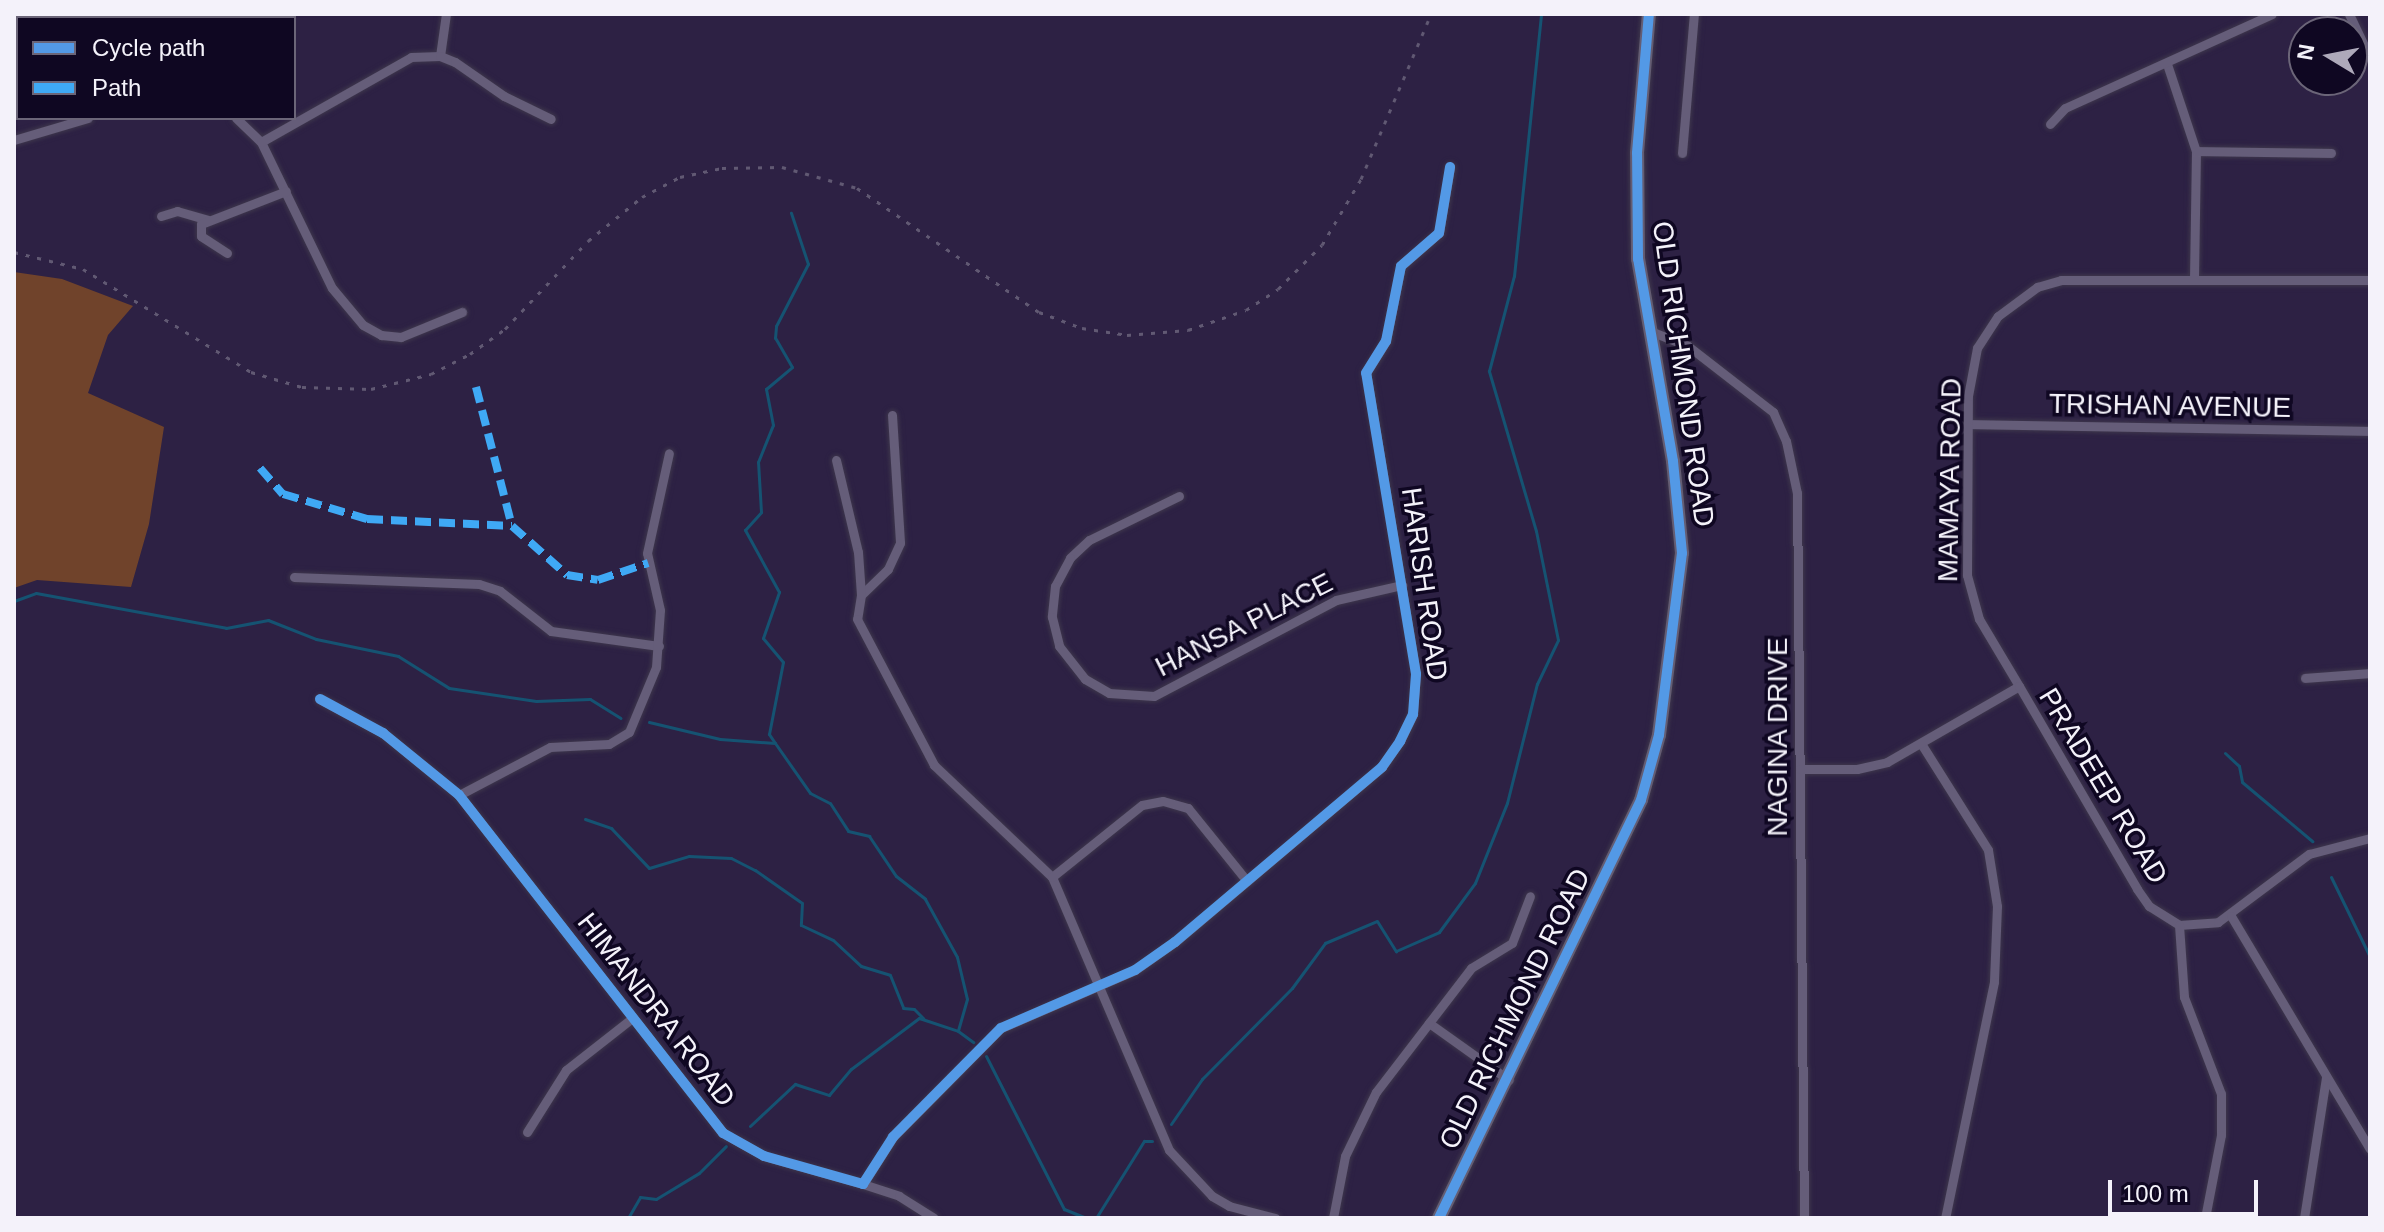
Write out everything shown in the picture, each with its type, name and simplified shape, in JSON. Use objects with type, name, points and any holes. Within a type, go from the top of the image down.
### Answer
[{"type":"street","points":[[440,56],[446,14]]},
{"type":"street","name":"OLD RICHMOND ROAD","points":[[1439,1218],[1509,1080],[1641,800],[1659,735],[1682,553],[1673,461],[1647,329],[1637,184],[1649,14]]},
{"type":"street","points":[[1682,153],[1694,14]]},
{"type":"street","points":[[2050,124],[2065,108],[2272,14]]},
{"type":"street","points":[[2349,14],[2370,58]]},
{"type":"street","points":[[261,142],[389,65],[411,57],[440,56],[551,119]]},
{"type":"street","points":[[2167,64],[2196,151],[2194,278]]},
{"type":"street","points":[[14,140],[81,120]]},
{"type":"street","points":[[238,120],[261,142],[332,288],[370,331],[401,337],[462,312]]},
{"type":"street","points":[[2196,151],[2331,153]]},
{"type":"street","name":"HARISH ROAD","points":[[1100,985],[1135,970],[1175,942],[1382,767],[1407,727],[1416,674],[1367,365],[1386,341],[1401,266],[1439,233],[1450,167]]},
{"type":"street","points":[[227,253],[199,234],[201,224],[286,191]]},
{"type":"street","points":[[161,216],[177,211],[208,220]]},
{"type":"street","name":"MAMAYA ROAD","points":[[2019,686],[1970,597],[1966,551],[1968,424],[1977,348],[1998,316],[2021,296],[2061,280],[2370,280]]},
{"type":"street","name":"NAGINA DRIVE","points":[[1647,329],[1688,346],[1758,398],[1780,423],[1798,506],[1804,1218]]},
{"type":"street","points":[[861,595],[888,569],[900,543],[892,415]]},
{"type":"street","name":"TRISHAN AVENUE","points":[[1968,424],[2370,431]]},
{"type":"street","points":[[459,795],[550,747],[609,744],[623,738],[644,700],[659,646],[660,610],[647,553],[669,453]]},
{"type":"street","points":[[836,460],[858,552],[861,595],[857,619],[934,765],[1052,877],[1159,1131],[1181,1167],[1229,1206],[1275,1218]]},
{"type":"street","name":"HANSA PLACE","points":[[1179,496],[1089,540],[1070,558],[1055,586],[1052,617],[1059,646],[1085,679],[1109,693],[1154,696],[1336,600],[1402,585]]},
{"type":"street","points":[[294,577],[479,584],[500,591],[551,631],[659,646]]},
{"type":"street","points":[[2305,678],[2370,673]]},
{"type":"street","name":"PRADEEP ROAD","points":[[1800,769],[1874,766],[1922,745],[2019,686],[2137,889],[2149,906],[2179,925]]},
{"type":"street","name":"HIMANDRA ROAD","points":[[320,699],[383,733],[459,795],[723,1133],[764,1156],[899,1196],[934,1218]]},
{"type":"street","points":[[1922,745],[1988,850],[1999,931],[1994,982],[1945,1218]]},
{"type":"street","points":[[1052,877],[1134,810],[1163,801],[1188,808],[1247,881]]},
{"type":"street","points":[[2205,1218],[2221,1135],[2221,1094],[2184,997],[2179,925],[2207,926],[2231,916],[2309,854],[2370,838]]},
{"type":"street","points":[[1333,1218],[1345,1156],[1363,1113],[1471,968],[1512,943],[1530,896]]},
{"type":"street","points":[[2231,916],[2370,1149]]},
{"type":"street","points":[[863,1184],[893,1137],[1001,1028],[1100,985]]},
{"type":"street","points":[[527,1132],[566,1070],[631,1019]]},
{"type":"street","points":[[1429,1023],[1509,1080]]},
{"type":"street","points":[[2304,1218],[2326,1077]]},
{"type":"shaded area","points":[[14,272],[62,279],[133,306],[108,335],[88,393],[164,427],[149,524],[131,587],[37,580],[14,588]]},
{"type":"waterway","points":[[1171,1124],[1202,1079],[1292,988],[1325,943],[1377,921],[1396,951],[1439,932],[1475,883],[1507,803],[1537,684],[1558,640],[1536,531],[1489,371],[1514,276],[1541,14]]},
{"type":"waterway","points":[[775,743],[769,734],[783,662],[763,638],[779,592],[745,530],[761,512],[758,462],[773,425],[766,389],[792,367],[775,338],[776,326],[808,264],[791,213]]},
{"type":"waterway","points":[[14,601],[36,593],[226,628],[268,620],[316,639],[398,656],[449,688],[536,701],[590,699],[621,718]]},
{"type":"waterway","points":[[649,722],[720,739],[775,743],[810,793],[830,803],[848,831],[869,836],[896,876],[925,899],[957,957],[967,999],[958,1031],[973,1042]]},
{"type":"waterway","points":[[2225,753],[2239,766],[2242,782],[2312,841]]},
{"type":"waterway","points":[[585,819],[611,828],[649,868],[689,856],[731,858],[755,870],[802,903],[801,925],[833,940],[861,966],[890,975],[903,1008],[914,1009],[923,1018]]},
{"type":"waterway","points":[[2331,877],[2370,957]]},
{"type":"waterway","points":[[750,1126],[795,1084],[829,1095],[851,1069],[919,1018],[958,1031]]},
{"type":"waterway","points":[[986,1056],[1064,1209],[1086,1218]]},
{"type":"waterway","points":[[1096,1218],[1144,1141],[1152,1141]]},
{"type":"waterway","points":[[628,1218],[640,1197],[656,1199],[699,1173],[726,1146]]},
{"type":"railway","points":[[14,252],[83,269],[251,372],[302,387],[371,389],[431,374],[470,354],[505,329],[588,241],[642,197],[680,177],[722,168],[782,167],[857,188],[1039,312],[1082,328],[1127,335],[1188,330],[1246,310],[1278,289],[1322,245],[1361,179],[1431,14]]},
{"type":"marked path","points":[[476,387],[512,526]]},
{"type":"marked path","points":[[260,468],[283,494],[367,519],[512,526],[567,575],[598,580],[648,563]]},
{"type":"cycle path","points":[[1439,1218],[1641,800],[1659,735],[1682,553],[1673,461],[1638,259],[1637,153],[1649,14]]},
{"type":"cycle path","points":[[320,699],[383,733],[459,795],[723,1133],[764,1156],[863,1184],[893,1137],[1001,1028],[1135,970],[1175,942],[1382,767],[1400,741],[1413,714],[1416,674],[1366,373],[1386,341],[1401,266],[1439,233],[1450,167]]}]
